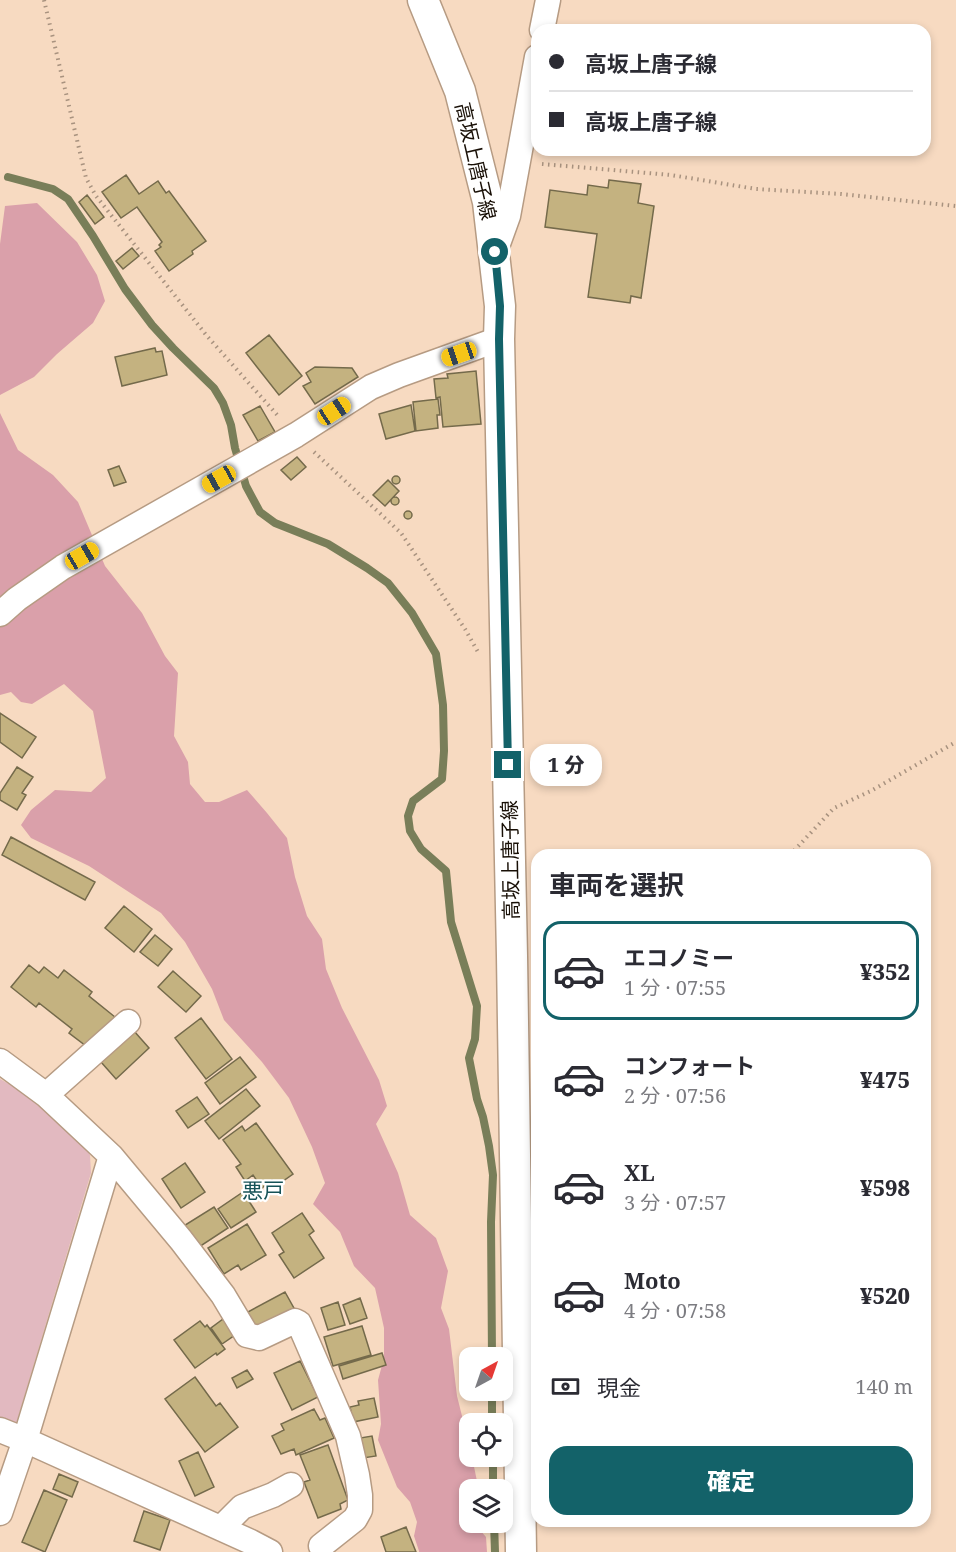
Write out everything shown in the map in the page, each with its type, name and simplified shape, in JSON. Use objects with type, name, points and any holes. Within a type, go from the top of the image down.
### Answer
[{"type":"main road","name":"高坂上唐子線","points":[[423,0],[460,91],[488,202],[500,306],[521,1552]]},
{"type":"street","points":[[543,24],[548,0]]},
{"type":"street","points":[[495,252],[508,216],[531,90]]},
{"type":"street","points":[[0,614],[17,599],[63,567],[296,435],[371,387],[499,339]]},
{"type":"street","points":[[46,1095],[128,1022]]},
{"type":"street","points":[[0,1061],[46,1095],[111,1156],[181,1240],[223,1295],[248,1335],[259,1338],[295,1321],[299,1323],[348,1436],[360,1495],[360,1510],[355,1519],[321,1546]]},
{"type":"street","points":[[0,1513],[25,1440],[111,1156]]},
{"type":"street","points":[[0,1430],[222,1528],[270,1552]]},
{"type":"street","points":[[222,1528],[242,1507],[291,1485]]},
{"type":"path","points":[[44,0],[86,178],[96,196],[207,336],[296,435],[401,533],[465,629],[478,653],[488,661],[506,669]]},
{"type":"path","points":[[518,162],[671,175],[756,189],[841,194],[956,206]]},
{"type":"path","points":[[796,849],[834,808],[871,791],[956,742]]},
{"type":"shaded area","points":[[37,203],[77,242],[97,275],[105,301],[93,323],[34,377],[0,395],[0,244],[5,206]]},
{"type":"shaded area","points":[[0,413],[18,450],[53,475],[78,502],[105,566],[142,613],[165,656],[178,673],[174,736],[188,762],[190,784],[205,802],[219,802],[247,790],[287,838],[295,877],[307,916],[322,939],[326,969],[342,1008],[379,1080],[387,1106],[376,1124],[398,1173],[410,1215],[436,1238],[448,1271],[441,1308],[449,1329],[461,1413],[459,1413],[459,1467],[474,1467],[477,1479],[459,1479],[459,1533],[483,1533],[486,1537],[487,1552],[419,1552],[414,1536],[417,1522],[410,1502],[397,1487],[378,1440],[381,1424],[378,1380],[384,1358],[384,1328],[375,1288],[354,1266],[340,1232],[313,1204],[325,1183],[312,1147],[289,1098],[262,1062],[224,1020],[212,989],[185,942],[161,913],[89,866],[31,838],[21,825],[31,810],[55,790],[91,792],[106,778],[93,711],[64,684],[32,704],[21,702],[11,692],[0,695]]},
{"type":"shaded area","points":[[0,1079],[23,1092],[83,1144],[90,1155],[91,1173],[16,1424],[0,1421]]},
{"type":"building","points":[[126,175],[139,194],[158,181],[166,193],[169,191],[206,241],[192,251],[193,254],[169,271],[155,251],[161,247],[159,245],[162,242],[137,207],[121,218],[102,192]]},
{"type":"building","points":[[609,180],[641,184],[638,203],[654,206],[641,298],[631,296],[630,303],[588,297],[597,234],[545,227],[550,190],[587,195],[588,185],[608,188]]},
{"type":"building","points":[[87,195],[104,217],[95,224],[79,202]]},
{"type":"building","points":[[132,248],[139,256],[123,269],[116,261]]},
{"type":"building","points":[[269,335],[302,376],[279,395],[246,353]]},
{"type":"building","points":[[155,348],[156,352],[162,351],[167,375],[122,386],[115,357]]},
{"type":"building","points":[[315,367],[352,368],[358,377],[315,404],[303,386],[311,382],[306,373]]},
{"type":"building","points":[[476,371],[481,424],[443,427],[440,397],[436,398],[434,379],[448,378],[447,374]]},
{"type":"building","points":[[438,399],[440,415],[437,415],[438,428],[416,431],[413,402]]},
{"type":"building","points":[[411,405],[415,431],[386,439],[379,414]]},
{"type":"building","points":[[260,406],[275,432],[258,441],[243,415]]},
{"type":"building","points":[[297,457],[306,467],[291,480],[281,470]]},
{"type":"building","points":[[119,466],[126,482],[114,486],[108,470]]},
{"type":"building","points":[[396,476],[400,480],[396,484],[392,480]]},
{"type":"building","points":[[388,480],[399,491],[385,506],[373,495]]},
{"type":"building","points":[[395,497],[399,501],[395,505],[391,501]]},
{"type":"building","points":[[408,511],[412,515],[408,519],[404,515]]},
{"type":"building","points":[[0,713],[36,737],[22,758],[0,742]]},
{"type":"building","points":[[17,767],[33,777],[22,793],[26,795],[17,810],[0,800],[0,793]]},
{"type":"building","points":[[11,837],[95,882],[85,900],[2,855]]},
{"type":"building","points":[[124,906],[152,929],[134,952],[105,928]]},
{"type":"building","points":[[155,935],[172,949],[158,966],[140,952]]},
{"type":"building","points":[[29,965],[39,973],[44,967],[58,978],[64,970],[92,992],[89,996],[115,1017],[90,1049],[69,1033],[72,1029],[39,1003],[36,1007],[11,987]]},
{"type":"building","points":[[173,971],[201,996],[186,1012],[158,987]]},
{"type":"building","points":[[201,1018],[232,1059],[206,1079],[175,1038]]},
{"type":"building","points":[[134,1031],[149,1048],[116,1079],[101,1062]]},
{"type":"building","points":[[240,1057],[256,1077],[220,1104],[205,1083]]},
{"type":"building","points":[[246,1089],[260,1106],[219,1139],[205,1121]]},
{"type":"building","points":[[197,1097],[209,1114],[188,1128],[176,1111]]},
{"type":"building","points":[[256,1123],[293,1174],[276,1186],[272,1180],[262,1188],[253,1175],[245,1181],[236,1167],[241,1164],[223,1140],[242,1126],[245,1131]]},
{"type":"building","points":[[185,1163],[205,1192],[181,1208],[162,1179]]},
{"type":"building","points":[[243,1192],[256,1212],[231,1228],[218,1209]]},
{"type":"building","points":[[214,1207],[228,1228],[196,1249],[182,1227]]},
{"type":"building","points":[[302,1213],[314,1231],[309,1235],[324,1258],[294,1278],[279,1255],[284,1252],[272,1233]]},
{"type":"building","points":[[247,1224],[266,1255],[241,1270],[238,1265],[224,1274],[208,1248]]},
{"type":"building","points":[[285,1292],[295,1310],[257,1331],[246,1313]]},
{"type":"building","points":[[360,1298],[367,1318],[350,1324],[343,1305]]},
{"type":"building","points":[[338,1302],[345,1325],[328,1330],[321,1308]]},
{"type":"building","points":[[223,1319],[235,1335],[222,1344],[211,1328]]},
{"type":"building","points":[[200,1321],[205,1327],[207,1325],[225,1349],[195,1368],[174,1340]]},
{"type":"building","points":[[362,1326],[371,1355],[333,1366],[324,1337]]},
{"type":"building","points":[[382,1353],[386,1365],[343,1379],[339,1366]]},
{"type":"building","points":[[300,1361],[318,1397],[292,1410],[274,1373]]},
{"type":"building","points":[[247,1370],[253,1379],[237,1388],[232,1378]]},
{"type":"building","points":[[195,1377],[216,1406],[220,1403],[238,1427],[205,1452],[165,1399]]},
{"type":"building","points":[[374,1398],[378,1417],[353,1422],[350,1407],[359,1405],[358,1401]]},
{"type":"building","points":[[314,1409],[320,1420],[325,1418],[334,1438],[296,1455],[294,1449],[281,1454],[272,1436],[284,1430],[281,1424]]},
{"type":"building","points":[[372,1436],[376,1456],[363,1458],[360,1438]]},
{"type":"building","points":[[328,1445],[348,1500],[340,1504],[341,1509],[318,1518],[304,1482],[310,1480],[300,1455]]},
{"type":"building","points":[[198,1452],[214,1487],[195,1496],[179,1461]]},
{"type":"building","points":[[59,1474],[78,1482],[72,1497],[53,1489]]},
{"type":"building","points":[[44,1490],[67,1500],[45,1552],[22,1542]]},
{"type":"building","points":[[144,1511],[170,1520],[160,1550],[134,1541]]},
{"type":"building","points":[[406,1527],[416,1552],[386,1552],[381,1537]]},
{"type":"waterway","points":[[8,177],[53,189],[68,199],[125,289],[152,325],[214,388],[223,403],[231,425],[246,486],[260,512],[275,523],[328,544],[388,583],[412,613],[436,654],[443,705],[442,779],[413,801],[408,816],[410,831],[421,849],[446,871],[451,922],[477,1006],[475,1039],[469,1058],[489,1146],[493,1175],[492,1347]]},
{"type":"waterway","points":[[492,1401],[492,1413]]},
{"type":"waterway","points":[[493,1467],[493,1479]]},
{"type":"waterway","points":[[494,1533],[495,1552]]},
{"type":"district","name":"悪戸","points":[[263,1190]]},
{"type":"route","points":[[495,252],[500,306],[508,765]]}]
